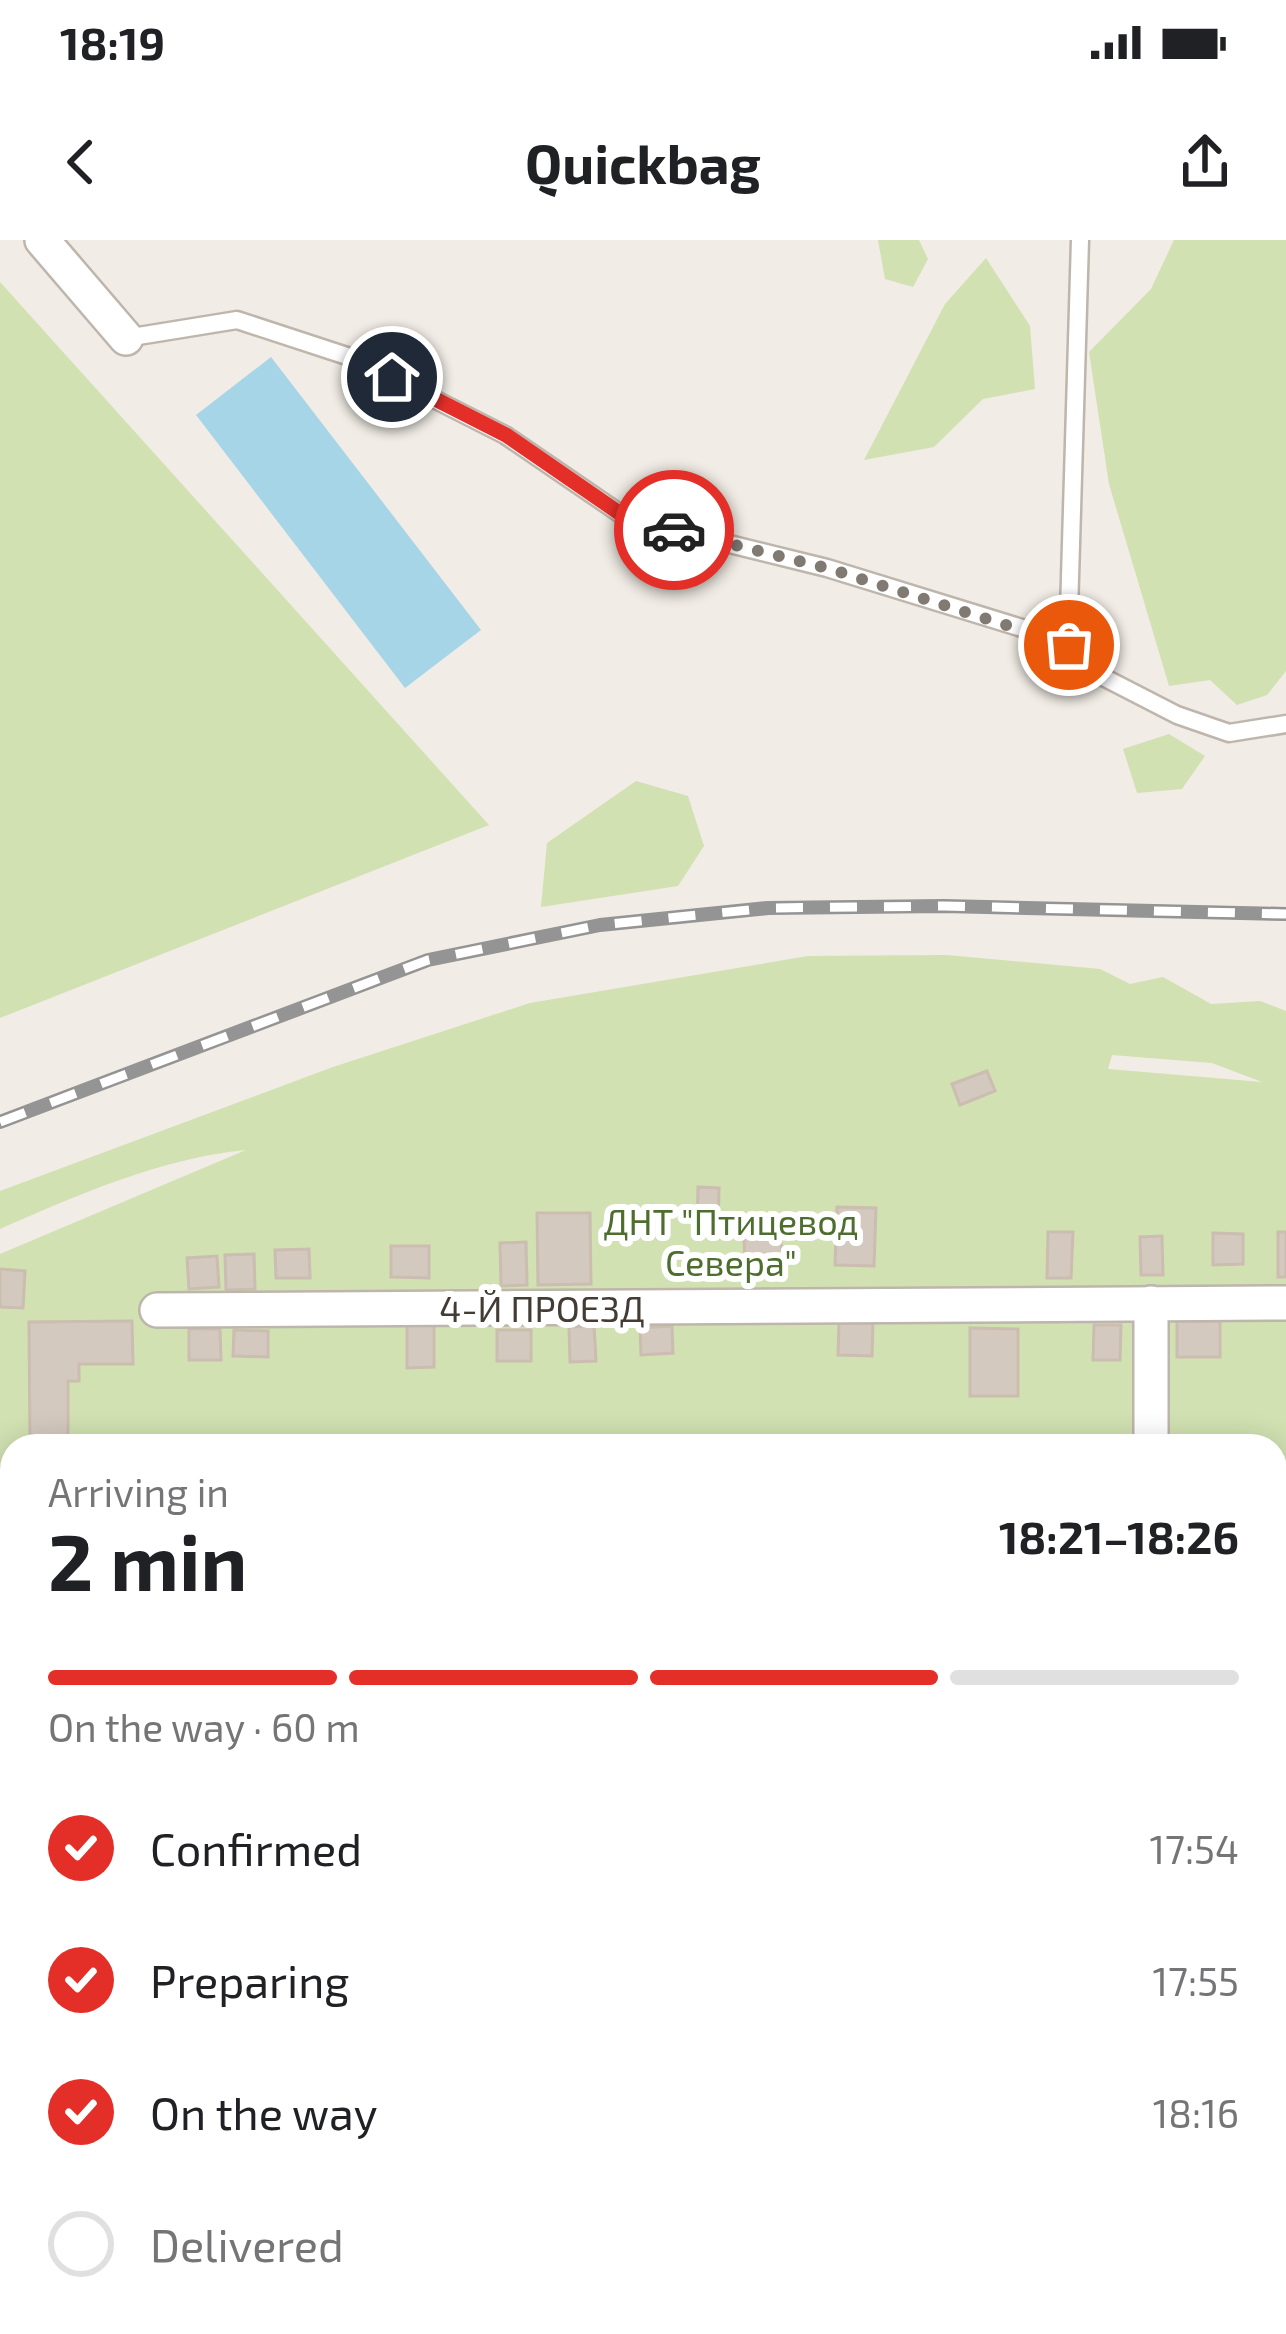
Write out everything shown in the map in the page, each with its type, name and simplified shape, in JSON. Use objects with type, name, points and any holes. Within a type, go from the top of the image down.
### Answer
[{"type":"street","points":[[42,240],[126,338]]},
{"type":"street","points":[[1151,1303],[1151,1434]]},
{"type":"street","name":"4-Й ПРОЕЗД","points":[[158,1310],[1286,1303]]},
{"type":"lane","points":[[1069,645],[1080,240]]},
{"type":"lane","points":[[126,338],[237,320],[334,352],[506,435],[628,519],[827,568],[1069,645],[1106,678],[1177,715],[1229,733],[1286,724]]},
{"type":"green space","points":[[878,240],[919,240],[928,259],[913,287],[885,279]]},
{"type":"green space","points":[[1174,240],[1286,240],[1286,671],[1267,695],[1237,705],[1210,680],[1169,686],[1109,484],[1089,352],[1151,289]]},
{"type":"green space","points":[[986,258],[1030,326],[1035,389],[983,399],[934,447],[864,460],[945,304]]},
{"type":"green space","points":[[0,282],[489,825],[0,1018]]},
{"type":"green space","points":[[1169,734],[1205,756],[1182,789],[1137,793],[1123,749]]},
{"type":"green space","points":[[636,781],[688,796],[704,846],[678,886],[541,907],[547,843]]},
{"type":"green space","name":"ДНТ \"Птицевод Севера\"","points":[[946,955],[1100,969],[1130,984],[1163,977],[1211,1004],[1260,1001],[1286,1011],[1286,1434],[0,1434],[0,1254],[246,1150],[152,1170],[0,1229],[0,1191],[333,1067],[530,1003],[808,956]],"holes":[[[1112,1055],[1212,1063],[1262,1082],[1108,1069]]]},
{"type":"water","points":[[271,357],[481,630],[405,688],[196,415]]},
{"type":"building","points":[[987,1071],[995,1091],[960,1105],[952,1084]]},
{"type":"building","points":[[698,1187],[719,1188],[718,1232],[697,1232]]},
{"type":"building","points":[[837,1207],[876,1208],[874,1266],[835,1265]]},
{"type":"building","points":[[537,1213],[590,1213],[591,1284],[538,1285]]},
{"type":"building","points":[[780,1220],[783,1278],[746,1279],[743,1221]]},
{"type":"building","points":[[1048,1232],[1073,1232],[1071,1278],[1047,1278]]},
{"type":"building","points":[[1278,1232],[1286,1232],[1286,1277],[1278,1277]]},
{"type":"building","points":[[1213,1233],[1243,1234],[1243,1264],[1213,1265]]},
{"type":"building","points":[[1162,1236],[1163,1275],[1141,1275],[1140,1237]]},
{"type":"building","points":[[526,1242],[527,1285],[501,1286],[500,1243]]},
{"type":"building","points":[[391,1246],[429,1246],[429,1278],[391,1277]]},
{"type":"building","points":[[309,1249],[310,1278],[276,1278],[275,1250]]},
{"type":"building","points":[[254,1254],[255,1289],[226,1290],[225,1255]]},
{"type":"building","points":[[217,1256],[219,1287],[189,1289],[187,1258]]},
{"type":"building","points":[[0,1269],[25,1271],[23,1308],[0,1307]]},
{"type":"building","points":[[132,1321],[133,1364],[79,1364],[79,1381],[68,1381],[68,1434],[30,1434],[29,1322]]},
{"type":"building","points":[[839,1321],[873,1322],[872,1356],[838,1355]]},
{"type":"building","points":[[1177,1321],[1220,1321],[1220,1357],[1177,1357]]},
{"type":"building","points":[[407,1325],[434,1325],[434,1367],[407,1368]]},
{"type":"building","points":[[1094,1325],[1121,1325],[1120,1360],[1093,1360]]},
{"type":"building","points":[[594,1326],[596,1361],[570,1362],[569,1327]]},
{"type":"building","points":[[672,1326],[673,1353],[641,1355],[640,1328]]},
{"type":"building","points":[[970,1328],[1018,1329],[1018,1396],[970,1396]]},
{"type":"building","points":[[189,1329],[220,1329],[221,1360],[189,1360]]},
{"type":"building","points":[[234,1330],[268,1331],[268,1357],[233,1356]]},
{"type":"building","points":[[497,1330],[531,1330],[531,1361],[497,1361]]},
{"type":"railway","points":[[0,1122],[428,960],[600,925],[768,908],[944,906],[1286,914]]},
{"type":"way so far","points":[[674,530],[827,568],[1069,645]]},
{"type":"route","points":[[392,377],[506,435],[628,519],[674,530]]}]
